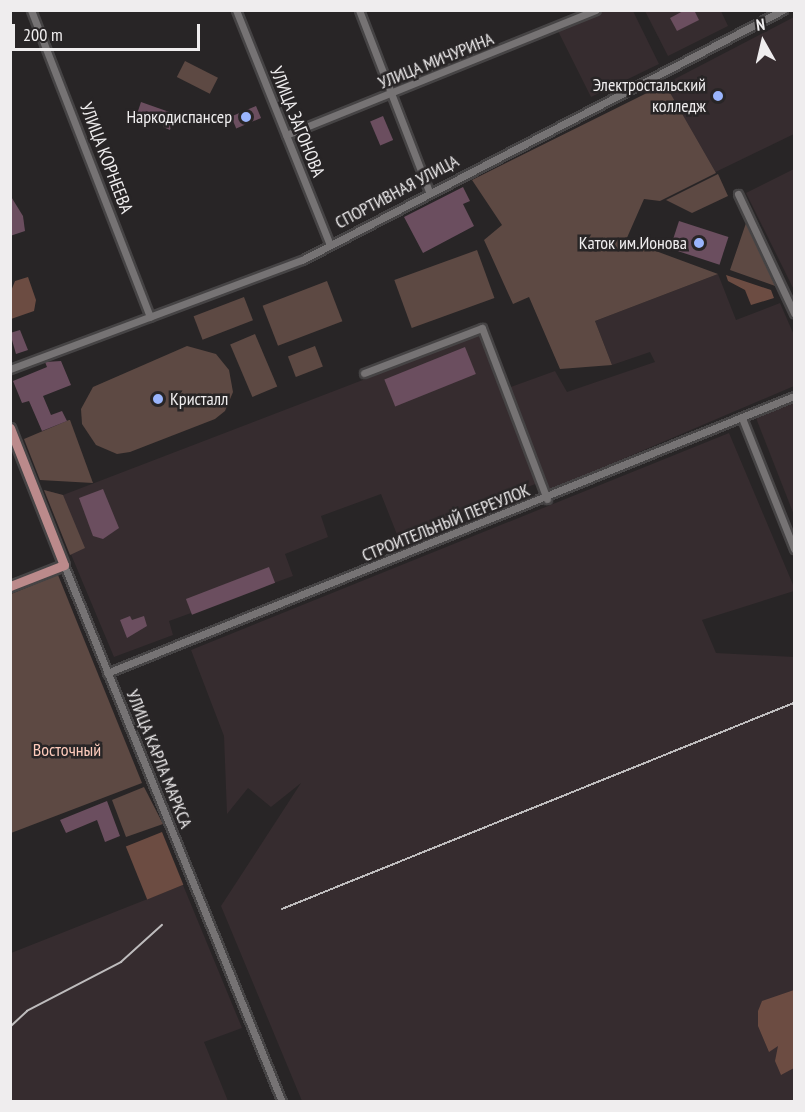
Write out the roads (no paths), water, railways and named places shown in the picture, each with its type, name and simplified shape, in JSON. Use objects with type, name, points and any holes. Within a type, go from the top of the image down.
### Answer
[{"type":"main road","name":"УЛИЦА КАРЛА МАРКСА","points":[[10,428],[64,565]]},
{"type":"main road","points":[[10,586],[64,565]]},
{"type":"street","name":"УЛИЦА КОРНЕЕВА","points":[[31,10],[150,317]]},
{"type":"street","name":"УЛИЦА ЗАГОНОВА","points":[[236,10],[330,245]]},
{"type":"street","points":[[358,10],[429,191]]},
{"type":"street","name":"УЛИЦА МИЧУРИНА","points":[[285,135],[392,95],[596,10]]},
{"type":"street","name":"СПОРТИВНАЯ УЛИЦА","points":[[10,369],[150,317],[330,245],[429,191],[783,10]]},
{"type":"street","points":[[738,194],[795,313]]},
{"type":"street","points":[[364,373],[482,328],[547,499]]},
{"type":"street","name":"СТРОИТЕЛЬНЫЙ ПЕРЕУЛОК","points":[[107,672],[547,499],[795,396]]},
{"type":"street","points":[[742,418],[795,549]]},
{"type":"street","name":"УЛИЦА КАРЛА МАРКСА","points":[[64,565],[282,1101]]},
{"type":"railway","points":[[282,909],[794,703]]},
{"type":"railway","points":[[10,1027],[27,1011],[121,962],[162,925]]},
{"type":"place","name":"Электростальский колледж","points":[[718,96]]},
{"type":"place","name":"Наркодиспансер","points":[[246,117]]},
{"type":"place","name":"Каток им.Ионова","points":[[699,243]]},
{"type":"place","name":"Кристалл","points":[[158,399]]},
{"type":"park label","name":"Восточный","points":[[67,750]]}]
